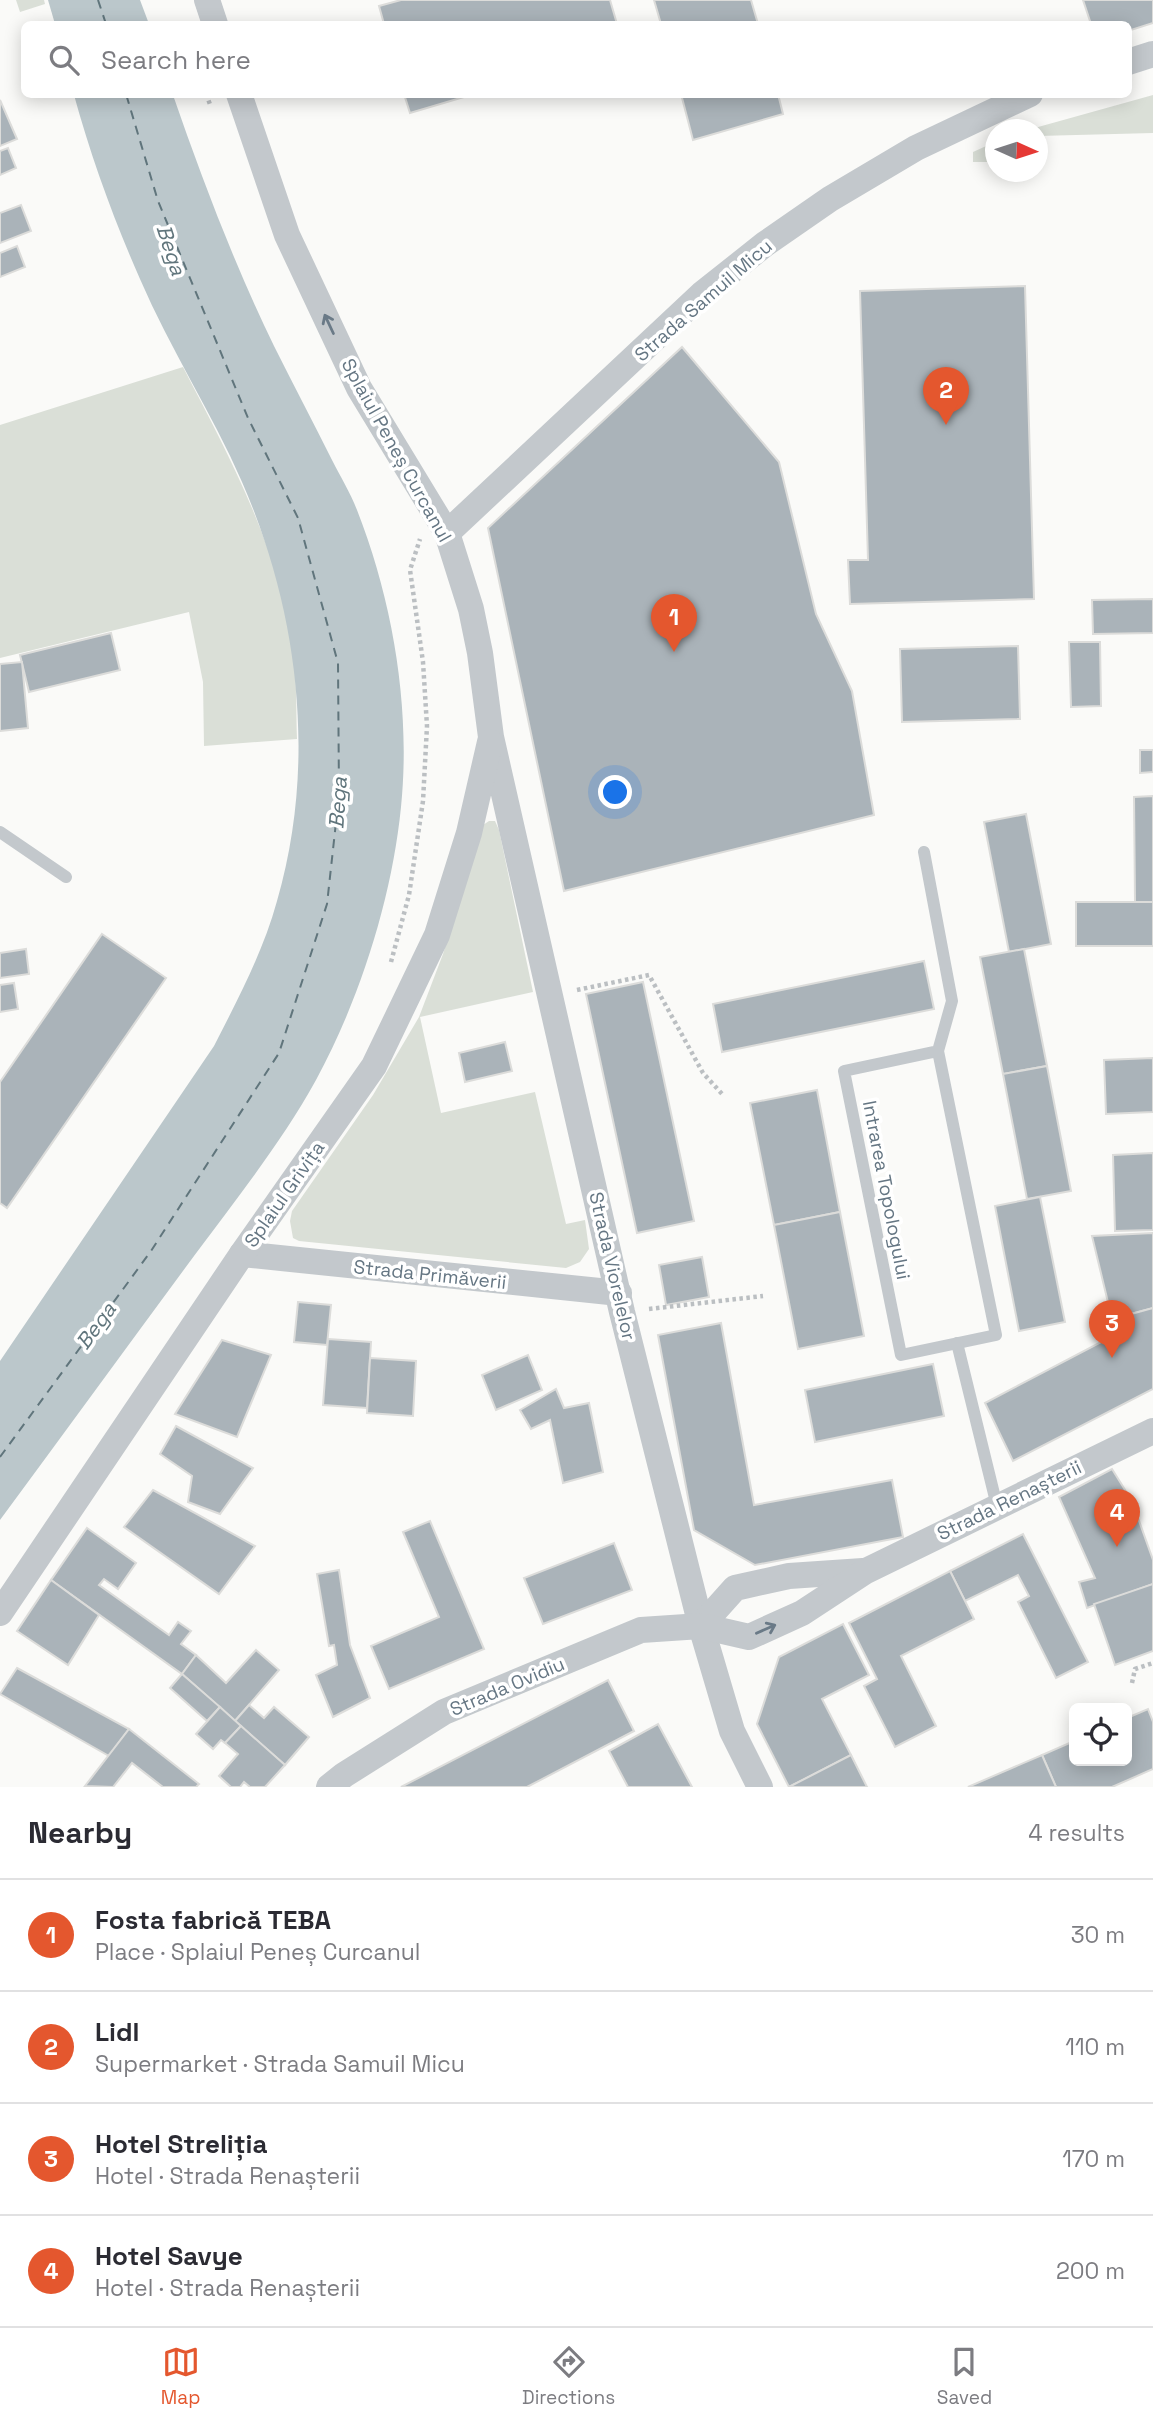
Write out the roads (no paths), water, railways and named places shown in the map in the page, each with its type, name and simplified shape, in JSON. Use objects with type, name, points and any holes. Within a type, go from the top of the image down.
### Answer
[{"type":"street","points":[[207,0],[214,21]]},
{"type":"street","points":[[1132,61],[1153,54]]},
{"type":"street","name":"Splaiul Peneș Curcanul","points":[[240,98],[287,235],[432,537],[471,609],[491,737]]},
{"type":"street","name":"Strada Samuil Micu","points":[[432,537],[702,295],[765,244],[830,199],[916,148],[1022,98]]},
{"type":"street","name":"Splaiul Grivița","points":[[0,1613],[242,1254],[374,1066],[437,935],[468,833],[491,737]]},
{"type":"street","name":"Strada Viorelelor","points":[[491,737],[621,1303],[701,1626],[732,1731],[760,1787]]},
{"type":"street","name":"Strada Primăverii","points":[[242,1254],[621,1303]]},
{"type":"street","name":"Strada Renașterii","points":[[866,1571],[789,1576],[735,1588],[701,1626],[748,1637],[802,1613],[866,1571],[1153,1430]]},
{"type":"street","name":"Strada Ovidiu","points":[[341,1783],[444,1713],[641,1630],[701,1626]]},
{"type":"lane","points":[[0,832],[66,877]]},
{"type":"lane","name":"Intrarea Topologului","points":[[924,852],[952,1001],[938,1051],[996,1335],[901,1355],[844,1071],[938,1051]]},
{"type":"lane","points":[[957,1343],[997,1506]]},
{"type":"water","points":[[48,0],[140,0],[148,21],[54,21]]},
{"type":"water","name":"Bega","points":[[75,98],[174,98],[207,190],[246,285],[351,497],[370,545],[389,618],[401,694],[401,807],[390,877],[372,947],[347,1016],[316,1080],[258,1170],[0,1520],[0,1361],[214,1046],[265,939],[289,849],[296,796],[299,742],[296,688],[289,635],[262,532],[218,431],[164,331],[130,257],[95,165]]},
{"type":"place","name":"Lidl","points":[[946,425]]},
{"type":"place","name":"Fosta fabrică TEBA","points":[[674,652]]},
{"type":"place","name":"Hotel Streliția","points":[[1112,1358]]},
{"type":"place","name":"Hotel Savye","points":[[1117,1547]]}]
